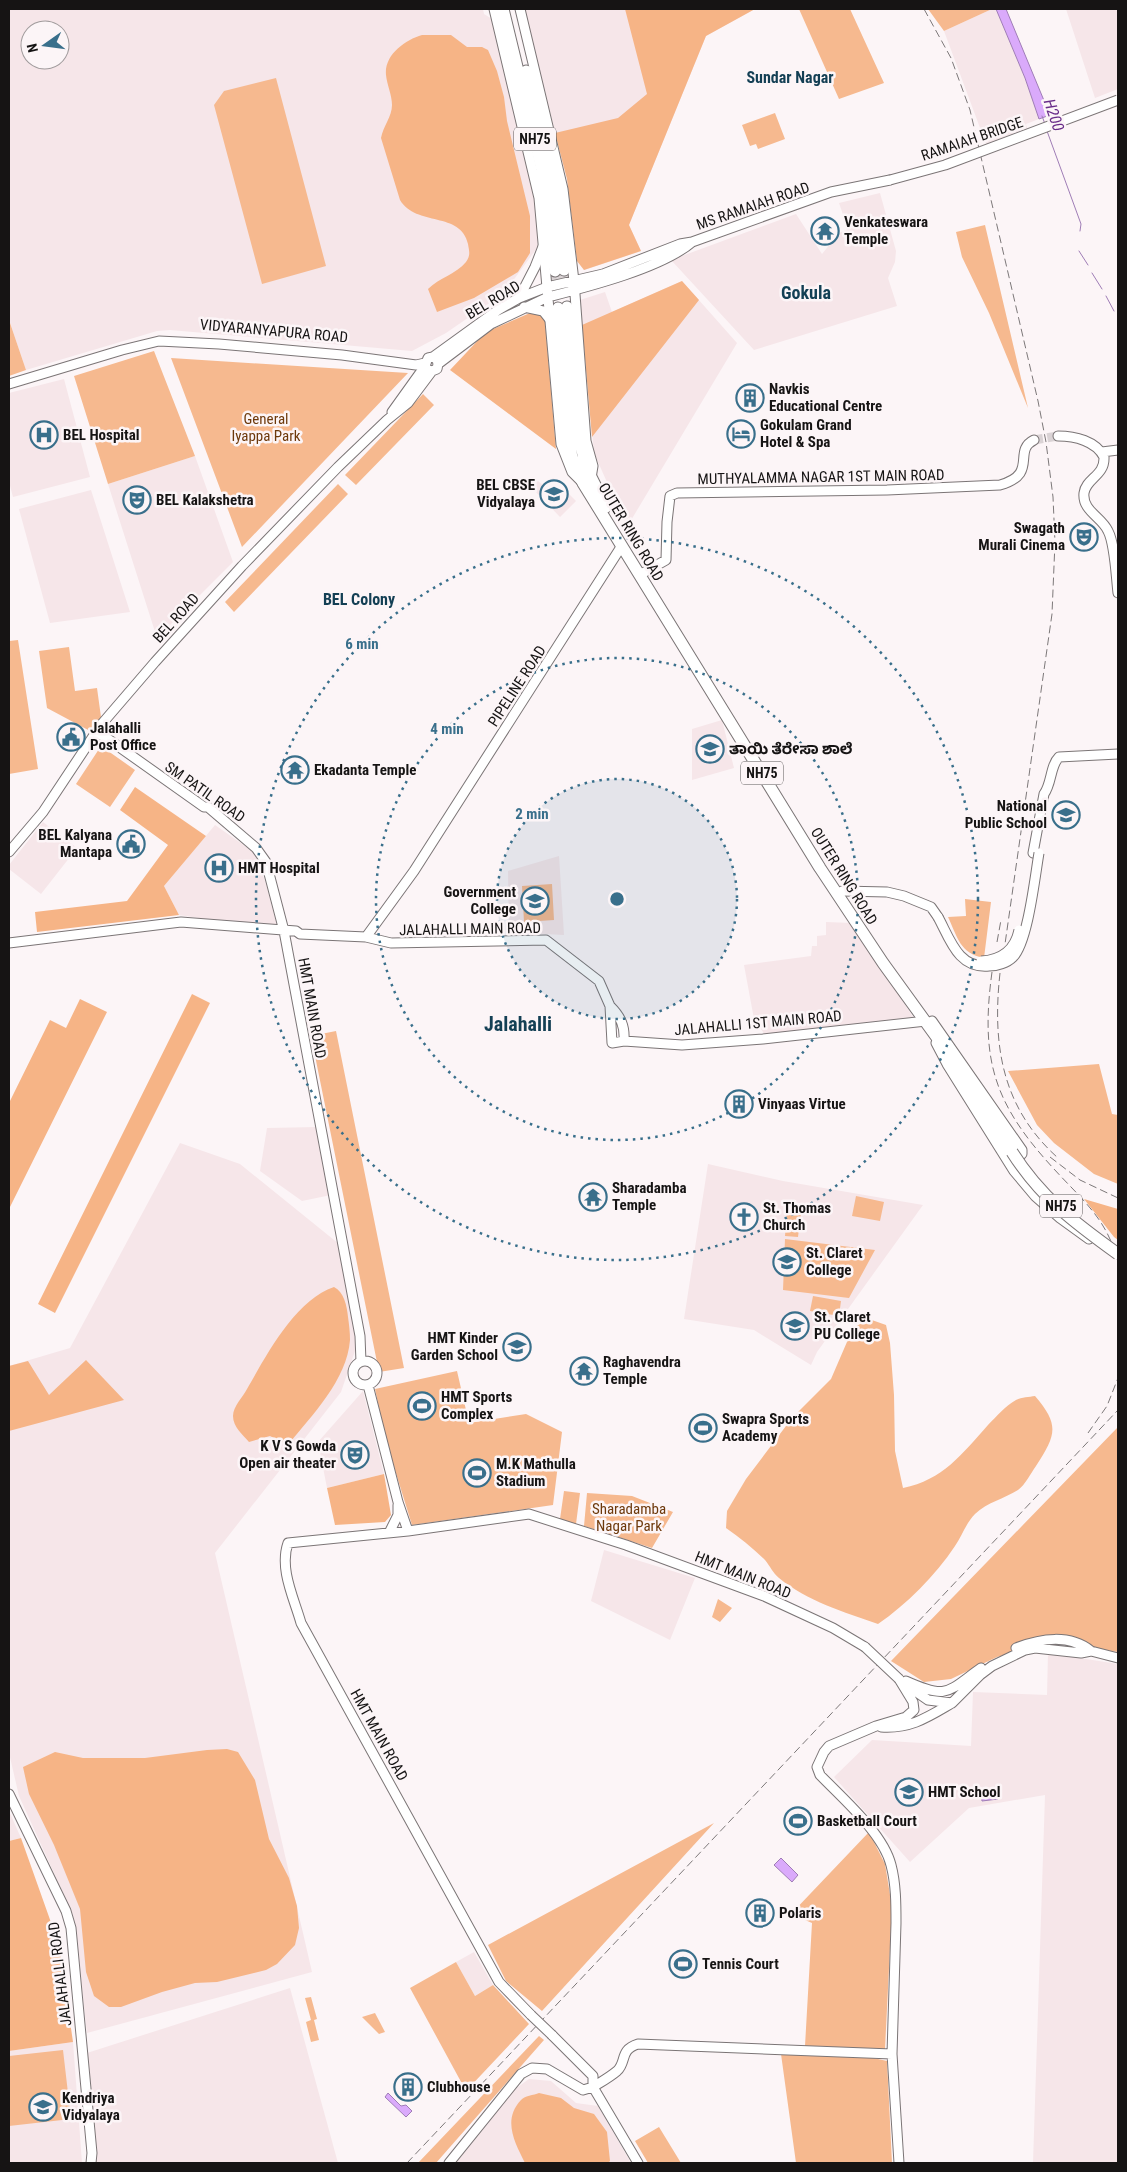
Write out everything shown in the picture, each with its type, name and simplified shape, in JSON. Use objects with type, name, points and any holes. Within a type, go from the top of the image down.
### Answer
[{"type":"highway","name":"NH75","points":[[503,9],[564,269]]},
{"type":"highway","name":"NH75","points":[[511,9],[554,185],[564,269]]},
{"type":"highway","name":"NH75","points":[[563,307],[578,429],[587,481]]},
{"type":"highway","name":"OUTER RING ROAD","points":[[587,481],[621,547],[820,868],[883,963],[929,1022]]},
{"type":"highway","name":"OUTER RING ROAD","points":[[587,481],[842,891],[929,1022],[1012,1155],[1049,1200],[1078,1226],[1118,1254]]},
{"type":"highway","name":"OUTER RING ROAD","points":[[1012,1155],[1051,1197],[1081,1223],[1118,1248]]},
{"type":"street","points":[[494,9],[536,181],[544,244],[561,444],[572,472],[587,481],[593,466],[586,441],[574,286],[564,269],[562,178],[520,9]]},
{"type":"street","name":"RAMAIAH BRIDGE","points":[[892,183],[1118,100]]},
{"type":"street","name":"RAMAIAH BRIDGE","points":[[892,183],[947,171],[1118,106]]},
{"type":"street","name":"MS RAMAIAH ROAD","points":[[574,286],[586,279],[680,244],[692,242],[796,204],[824,197],[831,192],[892,183]]},
{"type":"street","name":"MS RAMAIAH ROAD","points":[[574,286],[661,260],[682,251],[692,242]]},
{"type":"street","points":[[544,244],[521,303],[543,311],[551,321]]},
{"type":"street","points":[[564,269],[586,279]]},
{"type":"street","name":"BEL ROAD","points":[[9,852],[43,812],[98,729],[155,662],[242,566],[387,420],[408,403],[430,364],[547,287],[574,286]]},
{"type":"street","name":"BEL ROAD","points":[[521,303],[548,296],[574,286]]},
{"type":"street","name":"VIDYARANYAPURA ROAD","points":[[9,384],[122,350],[159,341],[342,355],[416,365],[430,364]]},
{"type":"street","points":[[1058,436],[1080,439],[1096,447],[1103,454],[1118,457]]},
{"type":"street","name":"MUTHYALAMMA NAGAR 1ST MAIN ROAD","points":[[643,573],[666,560],[670,496],[677,493],[887,490],[1000,485],[1020,476],[1026,447],[1034,440]]},
{"type":"street","points":[[1103,454],[1118,450]]},
{"type":"street","points":[[1103,454],[1103,469],[1087,486],[1084,493],[1086,507],[1102,521],[1109,532],[1118,593]]},
{"type":"street","name":"PIPELINE ROAD","points":[[366,937],[414,872],[621,547]]},
{"type":"street","name":"SM PATIL ROAD","points":[[98,729],[108,739],[138,761],[204,807],[208,807]]},
{"type":"street","name":"SM PATIL ROAD","points":[[98,729],[207,803],[208,807],[256,848],[266,862],[284,931]]},
{"type":"street","points":[[842,891],[887,892],[904,896],[910,894],[927,900],[934,905],[956,944],[971,959],[978,961],[989,960],[1006,954],[1017,939],[1036,853],[1044,794],[1048,788],[1056,760],[1059,757],[1118,754]]},
{"type":"street","points":[[9,943],[182,922],[284,931]]},
{"type":"street","name":"JALAHALLI MAIN ROAD","points":[[284,931],[300,934],[366,937],[391,943],[546,940],[599,981],[610,1006],[612,1043]]},
{"type":"street","name":"HMT MAIN ROAD","points":[[284,931],[359,1326],[361,1362]]},
{"type":"street","points":[[610,1006],[620,1016],[624,1030],[624,1041]]},
{"type":"street","name":"JALAHALLI 1ST MAIN ROAD","points":[[612,1043],[624,1041],[682,1046],[929,1022]]},
{"type":"street","points":[[1012,1155],[1035,1196],[1060,1218],[1118,1258]]},
{"type":"street","points":[[361,1362],[370,1362],[376,1368],[375,1380],[368,1385],[357,1383],[353,1378],[353,1369],[361,1362]]},
{"type":"street","points":[[368,1385],[398,1502],[408,1531]]},
{"type":"street","points":[[389,1533],[398,1515],[398,1502]]},
{"type":"street","name":"HMT MAIN ROAD","points":[[593,2087],[593,2076],[499,1982],[301,1623],[284,1566],[284,1554],[288,1544],[408,1531],[528,1514],[626,1545],[764,1596],[833,1628],[865,1646],[899,1678],[928,1700]]},
{"type":"street","points":[[899,1678],[932,1692],[952,1690],[992,1661],[1028,1643],[1058,1638],[1082,1643],[1092,1651],[1118,1658]]},
{"type":"street","points":[[876,1726],[903,1727],[925,1719],[952,1703],[980,1675],[992,1666],[1025,1650],[1035,1648],[1081,1653],[1092,1651]]},
{"type":"street","points":[[899,1678],[913,1702],[914,1710],[906,1717],[876,1726],[829,1746],[817,1767],[820,1775],[875,1832],[891,1864],[896,1910],[892,2054],[900,2163]]},
{"type":"street","points":[[925,1719],[928,1700],[952,1703]]},
{"type":"street","name":"JALAHALLI ROAD","points":[[9,1794],[48,1881],[66,1911],[71,1928],[90,2134],[90,2163]]},
{"type":"street","points":[[9,1805],[48,1881]]},
{"type":"street","points":[[449,2163],[521,2074],[532,2068],[547,2069],[583,2090],[593,2087],[619,2070],[624,2054],[630,2046],[638,2044],[892,2054]]},
{"type":"street","points":[[593,2087],[638,2163]]},
{"type":"street","points":[[605,2105],[610,2108],[644,2163]]},
{"type":"shaded area","points":[[9,9],[483,9],[484,14],[492,19],[534,191],[538,239],[537,248],[504,293],[446,333],[412,351],[170,330],[157,331],[26,370],[9,320]]},
{"type":"shaded area","points":[[524,9],[755,9],[706,36],[629,225],[641,251],[584,270],[577,261],[567,179]]},
{"type":"shaded area","points":[[625,9],[755,9],[706,36],[629,225],[641,251],[584,270],[577,261],[567,179],[555,133],[618,118],[647,94]]},
{"type":"shaded area","points":[[992,9],[996,9],[1025,78],[1039,119],[1026,124],[1027,128],[986,144],[944,31]]},
{"type":"shaded area","points":[[996,9],[1006,9],[1050,115],[1039,119],[1025,78]]},
{"type":"shaded area","points":[[1066,9],[1118,9],[1118,89],[1095,98]]},
{"type":"shaded area","points":[[422,35],[451,35],[467,47],[482,47],[488,50],[497,71],[504,97],[507,121],[530,216],[530,253],[518,272],[474,298],[437,312],[428,289],[457,270],[468,260],[468,244],[464,234],[457,227],[416,214],[400,200],[381,138],[392,109],[386,75],[388,61],[397,49],[415,37]]},
{"type":"shaded area","points":[[880,193],[896,251],[895,262],[888,278],[897,306],[754,350],[671,260],[796,214],[822,254],[839,233],[848,229],[839,203]]},
{"type":"shaded area","points":[[682,281],[737,343],[627,527],[594,453],[580,300],[605,292],[612,312]]},
{"type":"shaded area","points":[[682,281],[699,300],[592,437],[582,325]]},
{"type":"shaded area","points":[[530,313],[539,315],[545,321],[556,449],[450,370],[482,336],[493,329]]},
{"type":"shaded area","name":"BEL Hospital","points":[[64,379],[90,477],[13,497],[9,482],[9,393]]},
{"type":"shaded area","points":[[195,456],[233,562],[157,638],[108,484]]},
{"type":"shaded area","name":"BEL CBSE Vidyalaya","points":[[553,478],[576,501],[560,517],[531,487],[538,481],[544,486]]},
{"type":"shaded area","points":[[91,490],[130,612],[50,623],[19,509]]},
{"type":"shaded area","name":"ತಾಯಿ ತೆರೇಸಾ ಶಾಲೆ","points":[[722,720],[734,768],[692,780],[692,729]]},
{"type":"shaded area","points":[[135,787],[206,836],[164,886],[179,915],[37,932],[35,912],[127,901],[168,845],[120,810]]},
{"type":"shaded area","points":[[43,822],[77,848],[41,894],[9,869],[9,865]]},
{"type":"shaded area","name":"HMT Hospital","points":[[215,825],[255,853],[266,884],[278,930],[179,915],[164,886]]},
{"type":"shaded area","name":"Government College","points":[[559,856],[564,935],[509,932],[508,871]]},
{"type":"shaded area","points":[[826,922],[852,923],[915,1020],[765,1035],[754,1019],[744,965],[811,956],[812,946],[817,946],[817,936],[826,935]]},
{"type":"shaded area","points":[[192,994],[210,1003],[55,1313],[38,1304]]},
{"type":"shaded area","points":[[80,999],[107,1012],[9,1209],[9,1103],[50,1020],[66,1028]]},
{"type":"shaded area","points":[[317,1127],[331,1195],[302,1201],[260,1171],[267,1128]]},
{"type":"shaded area","points":[[180,1143],[240,1164],[339,1244],[357,1345],[341,1392],[215,1553],[312,1972],[87,2033],[73,1915],[19,1796],[9,1753],[9,1366],[70,1348]]},
{"type":"shaded area","name":"St. Claret College","points":[[708,1164],[783,1181],[923,1205],[817,1352],[811,1365],[754,1330],[684,1319]]},
{"type":"shaded area","points":[[1084,1199],[1118,1209],[1118,1240],[1114,1237]]},
{"type":"shaded area","points":[[334,1287],[343,1296],[346,1304],[350,1340],[347,1355],[335,1383],[288,1445],[270,1436],[249,1442],[233,1420],[233,1412],[236,1405],[283,1330],[294,1316],[320,1294]]},
{"type":"shaded area","points":[[86,1360],[124,1400],[9,1431],[9,1366],[28,1361],[49,1395]]},
{"type":"shaded area","points":[[363,1391],[384,1474],[327,1488],[318,1442]]},
{"type":"shaded area","points":[[384,1474],[391,1515],[385,1522],[335,1525],[327,1488]]},
{"type":"shaded area","points":[[604,1550],[695,1578],[670,1640],[591,1601]]},
{"type":"shaded area","points":[[1048,1653],[1118,1664],[1118,2163],[1033,2163],[1045,1795],[969,1808],[910,1862],[834,1777],[872,1740],[971,1746],[973,1692],[1047,1695]]},
{"type":"shaded area","points":[[227,1749],[238,1752],[255,1780],[269,1839],[289,1878],[297,1906],[299,1928],[295,1945],[277,1964],[266,1970],[217,1982],[195,1983],[162,1992],[121,2007],[109,2007],[94,1996],[86,1972],[80,1909],[54,1845],[29,1794],[23,1767],[55,1752],[83,1758],[145,1758]]},
{"type":"shaded area","points":[[997,1792],[998,1799],[982,1801],[981,1794]]},
{"type":"shaded area","points":[[9,1811],[21,1838],[9,1841]]},
{"type":"shaded area","points":[[21,1838],[59,1945],[73,2042],[9,2051],[9,1841]]},
{"type":"shaded area","points":[[781,1858],[798,1875],[792,1882],[774,1865]]},
{"type":"shaded area","points":[[474,1952],[493,1985],[475,1996],[456,1962]]},
{"type":"shaded area","points":[[290,1988],[338,2163],[96,2163],[87,2053]]},
{"type":"shaded area","name":"Kendriya Vidyalaya","points":[[73,2042],[82,2163],[9,2163],[9,2051]]},
{"type":"shaded area","points":[[529,2079],[551,2081],[576,2103],[598,2106],[631,2163],[456,2163],[515,2089]]},
{"type":"shaded area","points":[[388,2093],[401,2106],[406,2105],[412,2111],[406,2117],[385,2097]]},
{"type":"shaded area","points":[[539,2093],[561,2098],[574,2108],[594,2114],[607,2132],[610,2161],[608,2163],[525,2163],[514,2140],[511,2123],[512,2115],[522,2099]]},
{"type":"green space","points":[[799,9],[850,9],[884,83],[839,99]]},
{"type":"green space","points":[[928,9],[992,9],[944,31]]},
{"type":"green space","points":[[276,78],[326,266],[262,284],[214,105],[224,91]]},
{"type":"green space","points":[[775,113],[785,139],[758,149],[756,144],[750,146],[742,125]]},
{"type":"green space","points":[[985,225],[1028,408],[989,313],[962,257],[956,232]]},
{"type":"green space","points":[[9,320],[26,370],[9,376]]},
{"type":"green space","points":[[154,351],[195,456],[108,484],[74,376]]},
{"type":"green space","name":"General Iyappa Park","points":[[171,358],[408,373],[242,547]]},
{"type":"green space","points":[[423,394],[434,405],[356,485],[345,475]]},
{"type":"green space","points":[[338,484],[348,494],[234,612],[225,602]]},
{"type":"green space","points":[[18,640],[38,769],[9,774],[9,641]]},
{"type":"green space","points":[[69,647],[75,691],[97,688],[101,717],[90,731],[47,708],[39,651]]},
{"type":"green space","points":[[101,746],[135,770],[110,807],[76,784]]},
{"type":"green space","points":[[552,884],[554,920],[524,922],[522,886]]},
{"type":"green space","points":[[965,899],[991,902],[984,958],[970,953],[964,948],[948,917],[966,916]]},
{"type":"green space","points":[[336,1031],[404,1368],[379,1372],[311,1036]]},
{"type":"green space","points":[[1099,1064],[1112,1114],[1118,1115],[1118,1184],[1094,1174],[1054,1143],[1037,1125],[1008,1071]]},
{"type":"green space","points":[[856,1196],[884,1202],[880,1221],[852,1216]]},
{"type":"green space","points":[[787,1211],[801,1213],[798,1237],[785,1236]]},
{"type":"green space","points":[[785,1239],[875,1250],[849,1298],[783,1290]]},
{"type":"green space","points":[[813,1296],[841,1301],[839,1316],[810,1311]]},
{"type":"green space","points":[[869,1319],[886,1325],[890,1343],[894,1395],[895,1451],[903,1488],[930,1479],[941,1472],[960,1456],[1001,1411],[1018,1399],[1035,1396],[1049,1415],[1052,1423],[1051,1438],[1048,1446],[1023,1485],[1018,1490],[985,1506],[975,1514],[955,1546],[929,1579],[910,1598],[878,1624],[826,1605],[790,1586],[777,1576],[756,1551],[726,1528],[727,1511],[746,1479],[792,1418],[831,1379],[853,1328]]},
{"type":"green space","name":"M.K Mathulla Stadium","points":[[457,1371],[469,1423],[526,1414],[562,1432],[553,1505],[412,1525],[386,1441],[375,1389]]},
{"type":"green space","points":[[1118,1427],[1118,1652],[1050,1642],[997,1657],[951,1679],[924,1682],[891,1661]]},
{"type":"green space","points":[[564,1491],[580,1493],[576,1524],[560,1519]]},
{"type":"green space","name":"Sharadamba Nagar Park","points":[[587,1493],[632,1496],[673,1512],[652,1548],[584,1526]]},
{"type":"green space","points":[[718,1599],[732,1608],[720,1622],[712,1617]]},
{"type":"green space","name":"Basketball Court","points":[[801,1807],[812,1817],[796,1835],[785,1824]]},
{"type":"green space","points":[[714,1823],[542,2011],[506,1981],[488,1945]]},
{"type":"green space","points":[[869,1832],[885,1864],[892,1907],[885,2049],[805,2046],[812,1923],[791,1914]]},
{"type":"green space","name":"Tennis Court","points":[[680,1953],[693,1968],[685,1975],[672,1959]]},
{"type":"green space","points":[[456,1962],[475,1996],[493,1985],[529,2024],[466,2091],[410,1988]]},
{"type":"green space","points":[[311,1997],[317,2019],[314,2020],[319,2040],[311,2042],[306,2022],[311,2020],[305,1998]]},
{"type":"green space","points":[[375,2013],[385,2032],[379,2034],[362,2017]]},
{"type":"green space","points":[[539,2036],[544,2040],[436,2163],[418,2163]]},
{"type":"green space","points":[[63,2050],[71,2119],[9,2126],[9,2056]]},
{"type":"green space","points":[[781,2054],[869,2057],[887,2061],[892,2163],[796,2163]]},
{"type":"green space","points":[[659,2127],[681,2163],[648,2163],[635,2141]]},
{"type":"waterway","name":"H200","points":[[1042,116],[1045,124]]},
{"type":"waterway","name":"H200","points":[[1047,131],[1081,224],[1080,231]]},
{"type":"waterway","name":"H200","points":[[1079,251],[1088,265]]},
{"type":"waterway","name":"H200","points":[[1092,273],[1102,289]]},
{"type":"waterway","name":"H200","points":[[1106,296],[1114,311]]},
{"type":"tunnel","points":[[564,270],[567,307]]},
{"type":"tunnel","points":[[555,271],[558,308]]},
{"type":"tunnel","points":[[1034,440],[1058,436]]},
{"type":"railway","points":[[924,9],[951,58],[970,110],[1038,401],[1046,442],[1053,497],[1055,542],[1052,614],[1005,944]]},
{"type":"railway","points":[[997,942],[1001,920]]},
{"type":"railway","points":[[992,972],[988,1031],[996,1079],[1005,1101],[1017,1123],[1034,1145],[1102,1224],[1109,1236],[1118,1262]]},
{"type":"railway","points":[[1000,973],[998,1025],[1000,1050],[1005,1074],[1024,1118],[1039,1139],[1058,1158]]},
{"type":"railway","points":[[1050,1157],[1080,1180],[1118,1198]]},
{"type":"railway","points":[[1088,1433],[1107,1406],[1118,1378]]},
{"type":"railway","points":[[407,2163],[1118,1410]]},
{"type":"place","name":"Venkateswara Temple","points":[[825,231]]},
{"type":"place","name":"Navkis Educational Centre","points":[[750,398]]},
{"type":"place","name":"Gokulam Grand Hotel & Spa","points":[[741,434]]},
{"type":"place","name":"BEL Hospital","points":[[44,435]]},
{"type":"place","name":"BEL CBSE Vidyalaya","points":[[554,494]]},
{"type":"place","name":"BEL Kalakshetra","points":[[137,500]]},
{"type":"place","name":"Swagath Murali Cinema","points":[[1084,537]]},
{"type":"place","name":"Jalahalli Post Office","points":[[71,737]]},
{"type":"place","name":"ತಾಯಿ ತೆರೇಸಾ ಶಾಲೆ","points":[[710,749]]},
{"type":"place","name":"Ekadanta Temple","points":[[295,770]]},
{"type":"place","name":"National Public School","points":[[1066,815]]},
{"type":"place","name":"BEL Kalyana Mantapa","points":[[131,844]]},
{"type":"place","name":"HMT Hospital","points":[[219,868]]},
{"type":"place","name":"Government College","points":[[535,901]]},
{"type":"place","name":"Vinyaas Virtue","points":[[739,1104]]},
{"type":"place","name":"Sharadamba Temple","points":[[593,1197]]},
{"type":"place","name":"St. Thomas Church","points":[[744,1217]]},
{"type":"place","name":"St. Claret College","points":[[787,1262]]},
{"type":"place","name":"St. Claret PU College","points":[[795,1326]]},
{"type":"place","name":"HMT Kinder Garden School","points":[[517,1347]]},
{"type":"place","name":"Raghavendra Temple","points":[[584,1371]]},
{"type":"place","name":"HMT Sports Complex","points":[[422,1406]]},
{"type":"place","name":"Swapra Sports Academy","points":[[703,1428]]},
{"type":"place","name":"K V S Gowda Open air theater","points":[[355,1455]]},
{"type":"place","name":"M.K Mathulla Stadium","points":[[477,1473]]},
{"type":"place","name":"HMT School","points":[[909,1792]]},
{"type":"place","name":"Basketball Court","points":[[798,1821]]},
{"type":"place","name":"Polaris","points":[[760,1913]]},
{"type":"place","name":"Tennis Court","points":[[683,1964]]},
{"type":"place","name":"Clubhouse","points":[[408,2087]]},
{"type":"place","name":"Kendriya Vidyalaya","points":[[43,2107]]},
{"type":"district","name":"Sundar Nagar","points":[[790,77]]},
{"type":"district","name":"Gokula","points":[[806,292]]},
{"type":"district","name":"BEL Colony","points":[[359,599]]},
{"type":"district","name":"Jalahalli","points":[[518,1024]]}]
